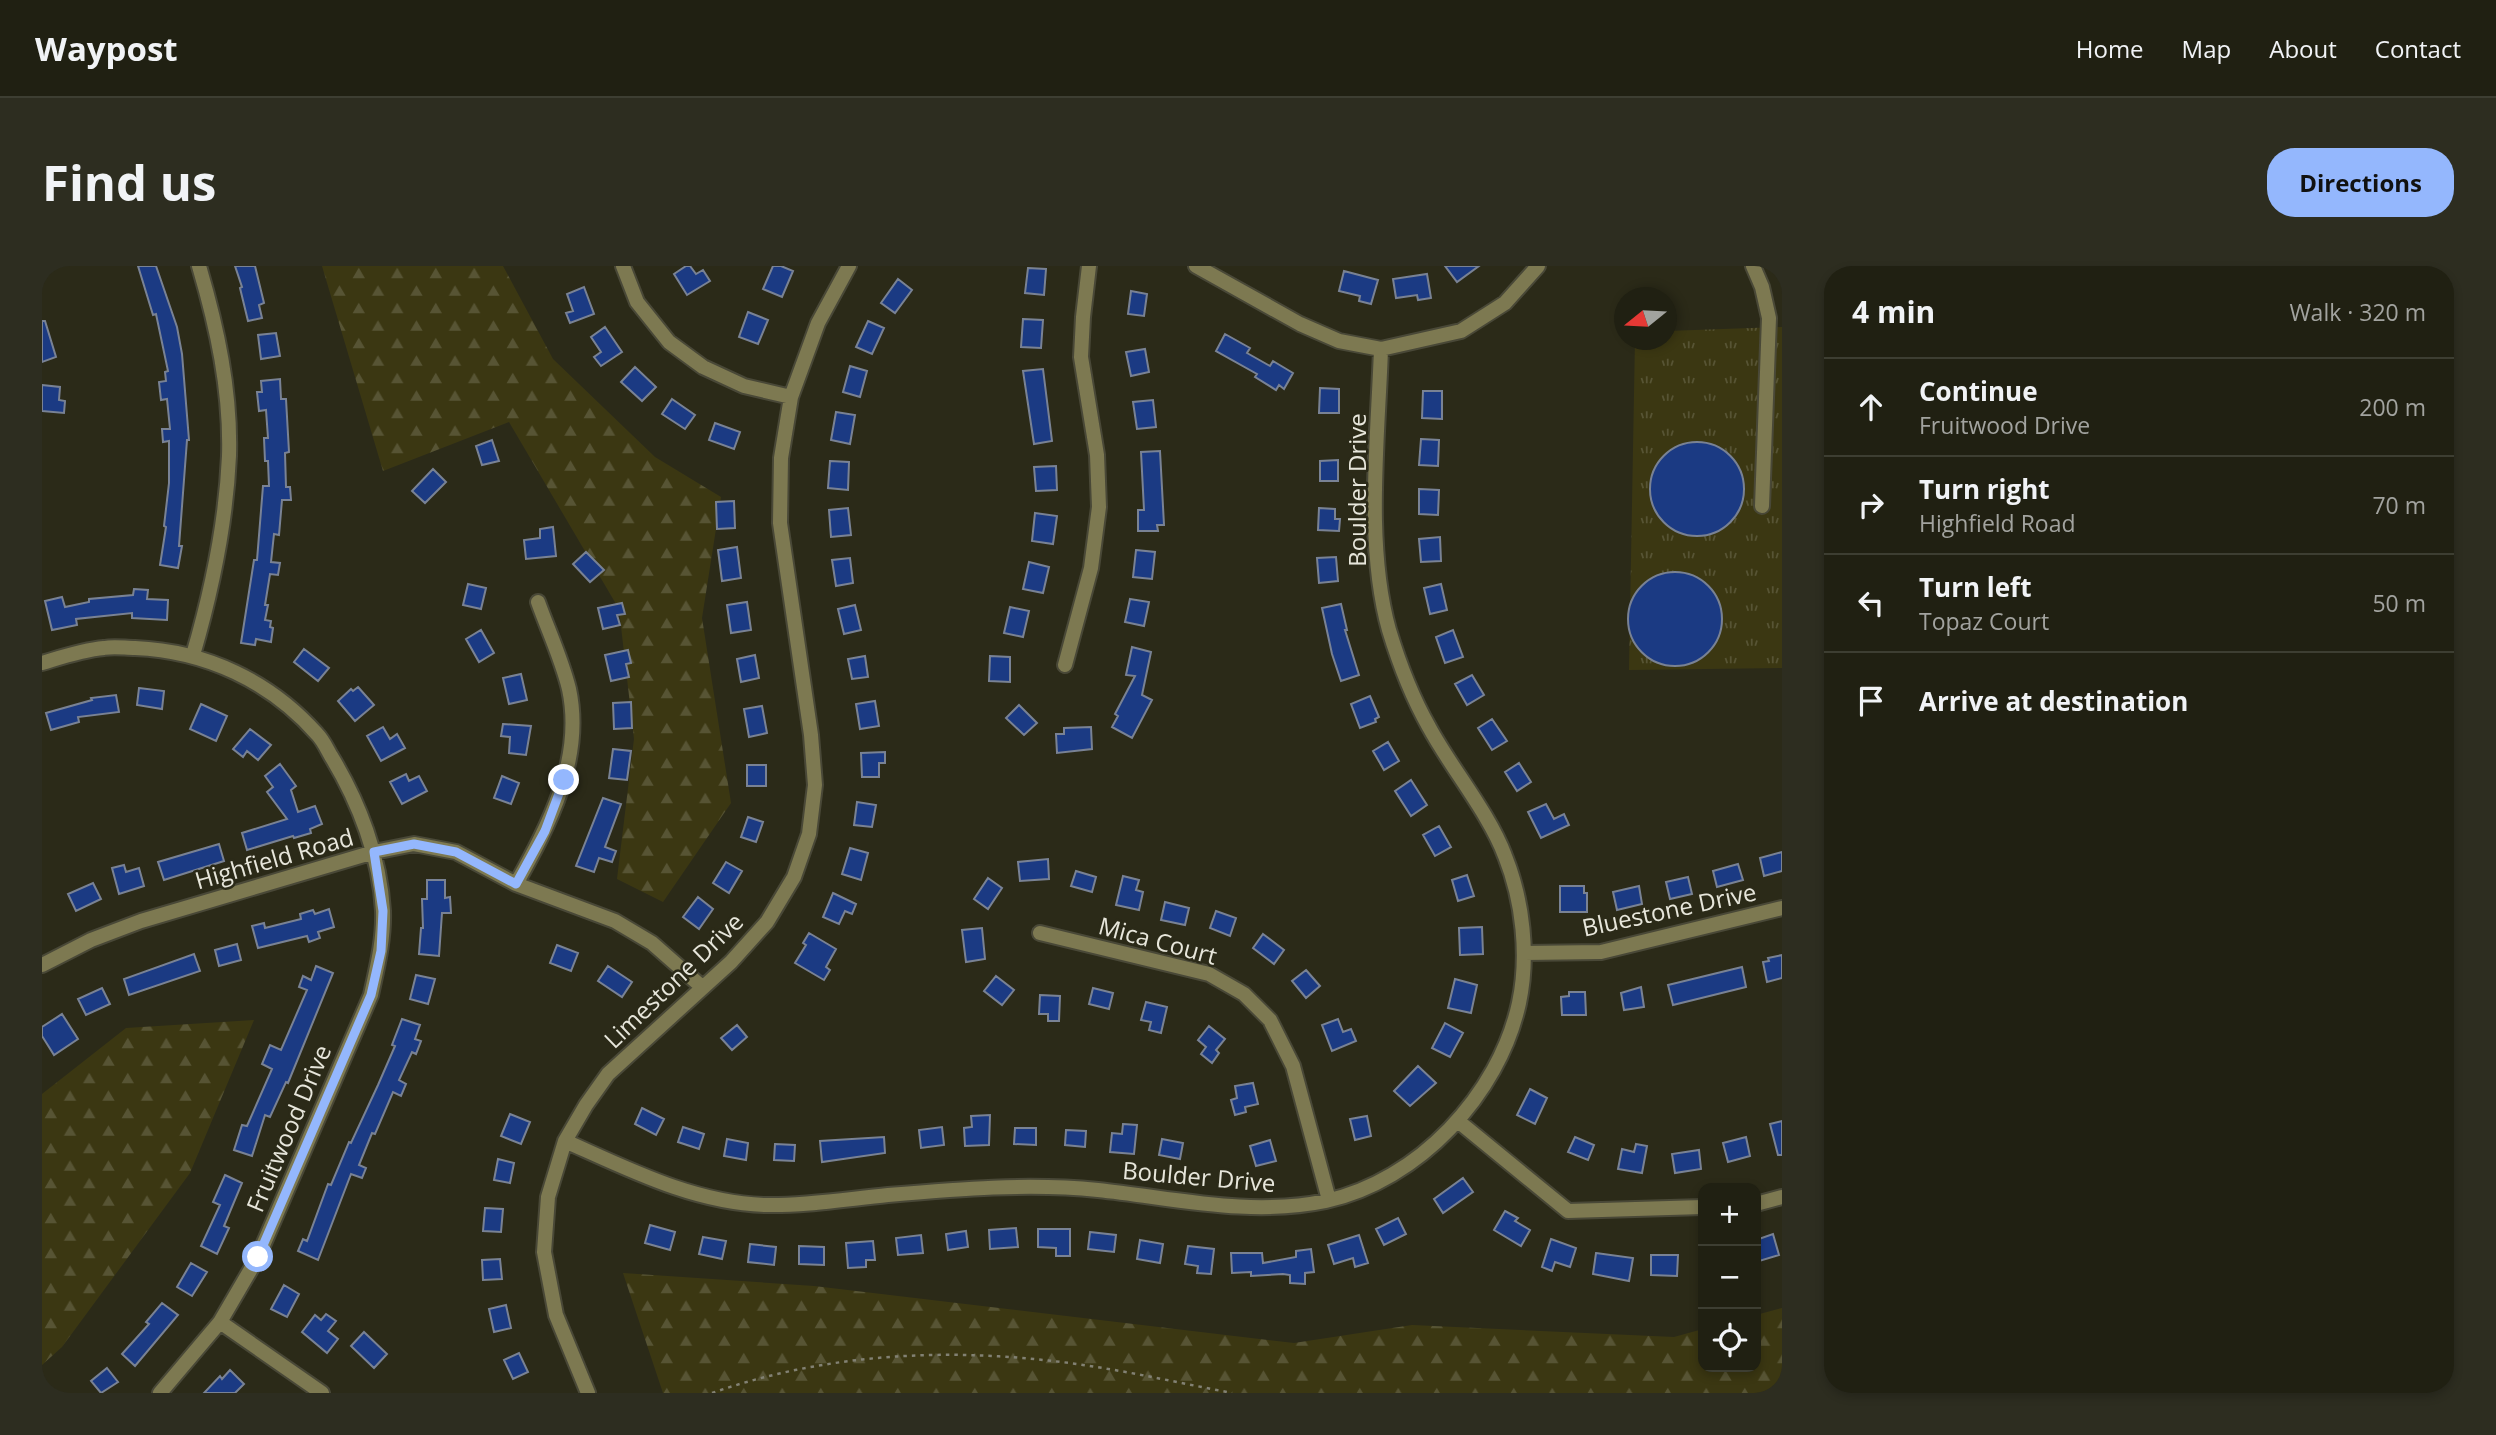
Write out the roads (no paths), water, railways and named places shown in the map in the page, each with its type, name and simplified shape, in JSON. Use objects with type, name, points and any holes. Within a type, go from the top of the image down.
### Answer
[{"type":"street","points":[[193,655],[211,593],[222,528],[229,455],[226,391],[214,317],[199,266]]},
{"type":"street","points":[[623,266],[637,302],[669,342],[703,368],[744,386],[791,397]]},
{"type":"street","name":"Limestone Drive","points":[[588,1393],[556,1315],[544,1252],[548,1198],[565,1142],[608,1074],[731,961],[766,922],[794,877],[809,834],[815,785],[811,735],[780,523],[781,458],[791,397],[818,323],[849,266]]},
{"type":"street","points":[[1065,665],[1091,568],[1099,507],[1097,455],[1081,357],[1089,266]]},
{"type":"street","points":[[1196,266],[1300,324],[1339,341],[1381,349],[1461,331],[1506,303],[1538,266]]},
{"type":"street","points":[[1752,266],[1762,287],[1769,318],[1762,506]]},
{"type":"street","name":"Boulder Drive","points":[[565,1142],[659,1182],[715,1199],[764,1205],[1029,1185],[1100,1190],[1248,1208],[1329,1200],[1381,1181],[1418,1158],[1458,1121],[1485,1082],[1504,1045],[1519,1004],[1524,953],[1518,899],[1505,854],[1427,726],[1404,676],[1388,626],[1375,528],[1381,349]]},
{"type":"street","points":[[516,884],[545,831],[560,793],[572,735],[569,689],[538,602]]},
{"type":"street","name":"Fruitwood Drive","points":[[42,663],[106,647],[149,649],[193,655],[240,673],[276,697],[318,735],[348,783],[374,852],[383,911],[381,951],[371,995],[258,1257],[220,1322],[160,1393]]},
{"type":"street","name":"Highfield Road","points":[[42,965],[91,940],[141,921],[374,852],[414,844],[456,852],[516,884],[615,921],[652,943],[702,987]]},
{"type":"street","name":"Bluestone Drive","points":[[1524,953],[1601,952],[1782,908]]},
{"type":"street","name":"Mica Court","points":[[1040,933],[1209,974],[1244,994],[1270,1020],[1293,1066],[1329,1200]]},
{"type":"street","points":[[1458,1121],[1568,1211],[1698,1207]]},
{"type":"street","points":[[1761,1202],[1782,1197]]},
{"type":"street","points":[[220,1322],[322,1393]]}]
